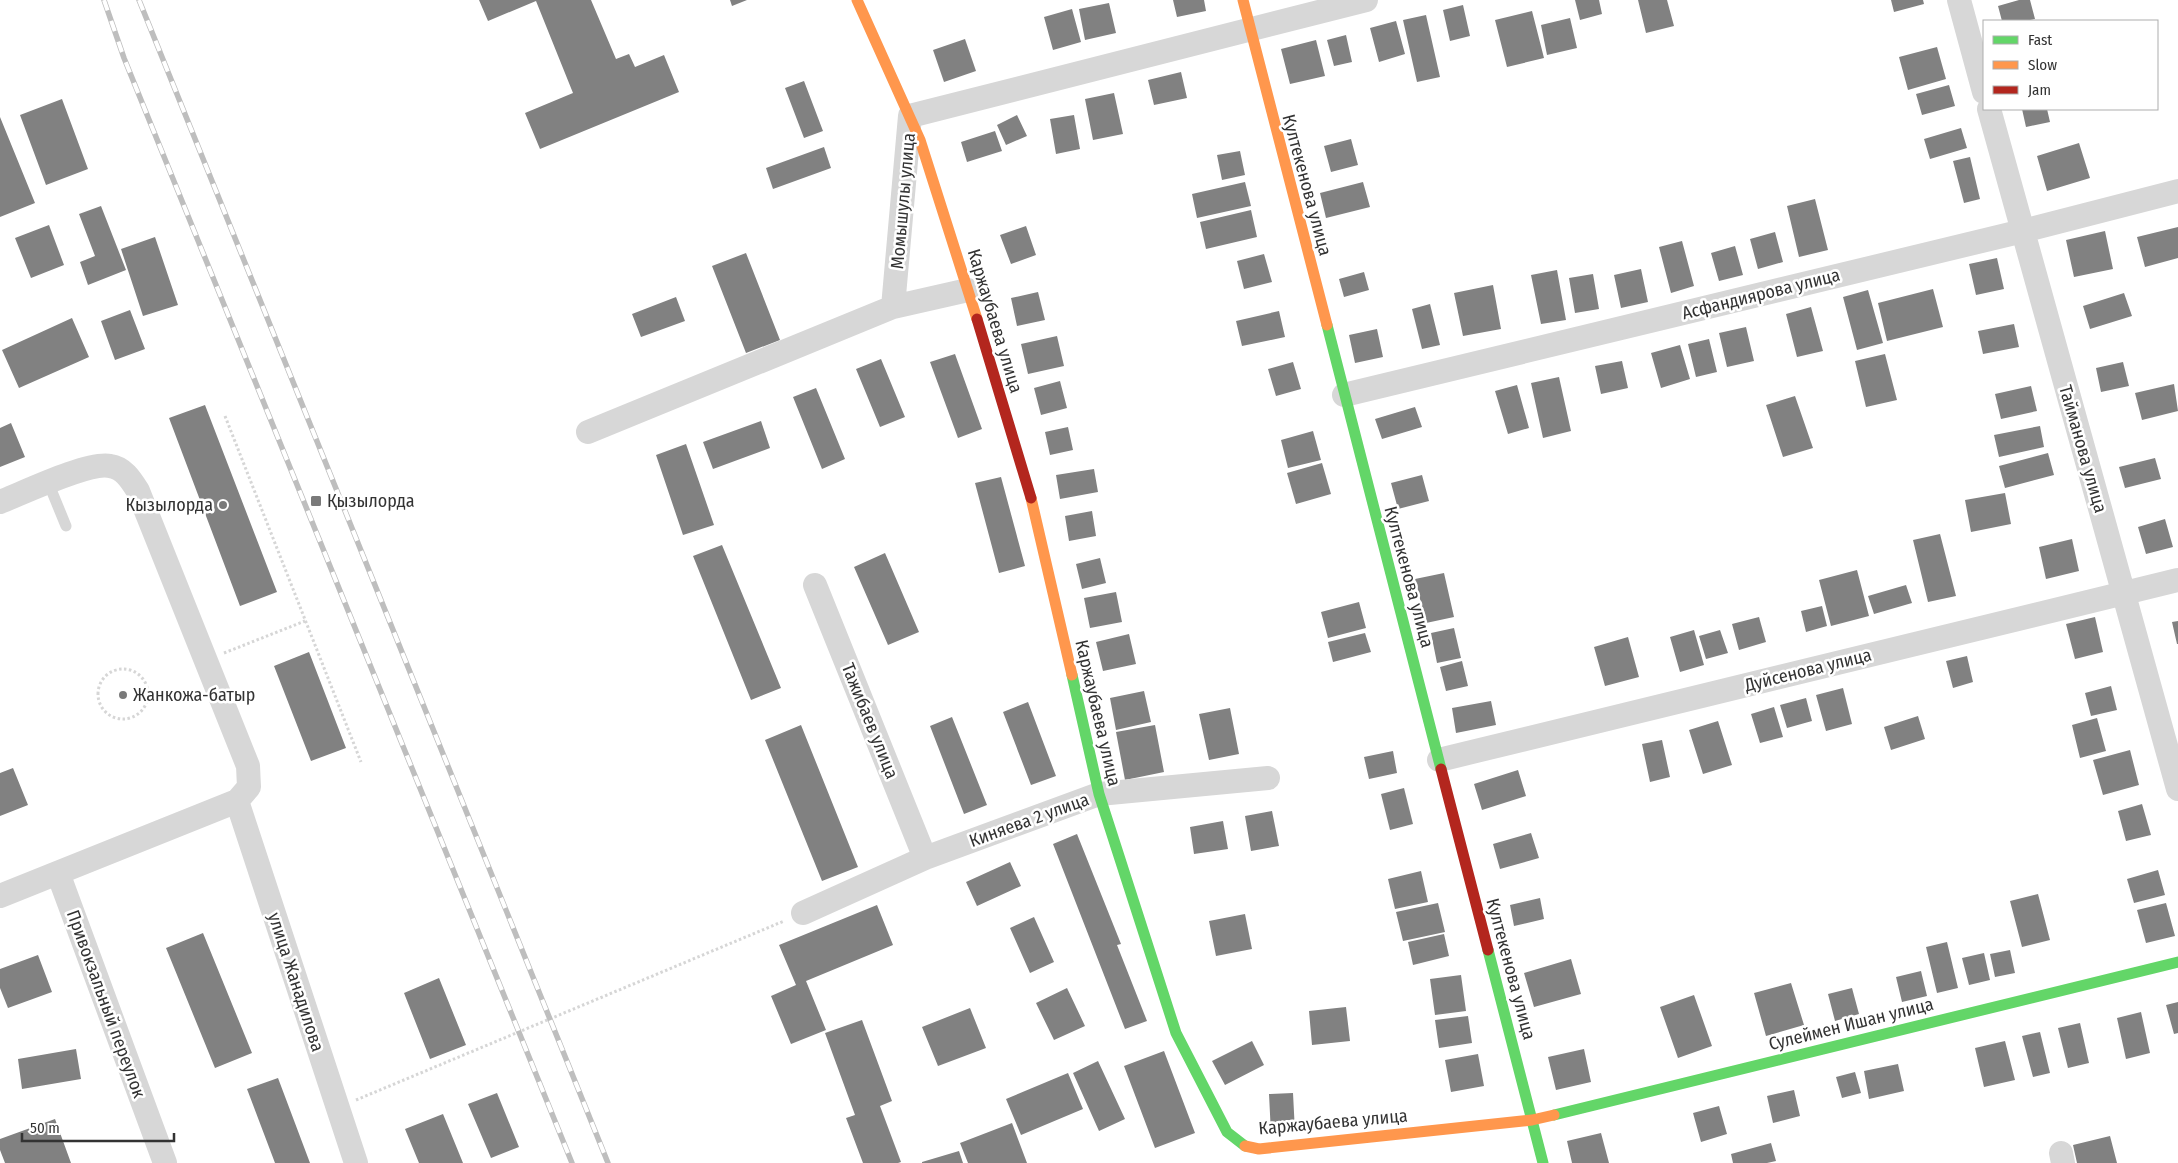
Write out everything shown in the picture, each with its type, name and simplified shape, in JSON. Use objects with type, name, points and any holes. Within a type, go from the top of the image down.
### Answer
[{"type":"street","name":"Каржаубаева улица","points":[[857,0],[920,140],[968,290],[1036,513],[1099,794],[1176,1033],[1227,1132],[1242,1145],[1259,1149],[1532,1120]]},
{"type":"street","name":"Култекенова улица","points":[[1242,0],[1543,1163]]},
{"type":"street","name":"Момышулы улица","points":[[893,307],[910,116],[1366,0]]},
{"type":"street","points":[[1958,0],[1983,88]]},
{"type":"street","name":"Тайманова улица","points":[[1989,110],[2178,789]]},
{"type":"street","name":"Асфандиярова улица","points":[[1344,395],[2023,231],[2178,191]]},
{"type":"street","points":[[588,432],[893,307],[968,290]]},
{"type":"street","points":[[0,502],[91,466],[110,465],[125,473],[138,491],[248,766],[249,787],[237,801],[0,896]]},
{"type":"street","name":"Дуйсенова улица","points":[[1439,760],[2178,580]]},
{"type":"street","name":"Тажибаев улица","points":[[815,585],[925,858]]},
{"type":"street","name":"Киняева 2 улица","points":[[803,913],[925,858],[1099,794],[1268,778]]},
{"type":"street","name":"улица Жанадилова","points":[[237,801],[336,1108],[356,1163]]},
{"type":"street","name":"Привокзальный переулок","points":[[58,873],[165,1163]]},
{"type":"street","name":"Сулеймен Ишан улица","points":[[1532,1120],[2178,962]]},
{"type":"lane","points":[[48,482],[66,526]]},
{"type":"path","points":[[225,416],[361,762]]},
{"type":"path","points":[[226,652],[305,621]]},
{"type":"path","points":[[128,669],[140,676],[147,684],[148,697],[143,710],[133,716],[117,719],[106,712],[99,704],[99,687],[106,676],[115,670],[128,669]]},
{"type":"path","points":[[336,1108],[771,927]]},
{"type":"building","points":[[479,0],[591,0],[616,59],[629,54],[635,67],[664,55],[679,92],[540,149],[525,113],[573,93],[536,1],[488,21]]},
{"type":"building","points":[[730,0],[747,0],[732,6]]},
{"type":"building","points":[[1173,0],[1204,0],[1206,11],[1177,17]]},
{"type":"building","points":[[1575,0],[1599,0],[1602,14],[1580,20]]},
{"type":"building","points":[[1638,0],[1667,0],[1674,26],[1646,33]]},
{"type":"building","points":[[1891,0],[1923,0],[1924,4],[1894,12]]},
{"type":"building","points":[[2019,0],[2030,0],[2035,19],[2002,20],[1998,6]]},
{"type":"building","points":[[1109,3],[1116,33],[1085,40],[1079,9]]},
{"type":"building","points":[[1463,5],[1470,36],[1450,41],[1443,10]]},
{"type":"building","points":[[1072,9],[1081,42],[1053,50],[1044,17]]},
{"type":"building","points":[[1532,11],[1544,58],[1507,67],[1495,20]]},
{"type":"building","points":[[1426,15],[1440,77],[1417,82],[1403,20]]},
{"type":"building","points":[[1570,18],[1577,48],[1547,55],[1541,25]]},
{"type":"building","points":[[1396,21],[1405,54],[1379,62],[1370,28]]},
{"type":"building","points":[[1346,35],[1352,62],[1334,66],[1327,40]]},
{"type":"building","points":[[965,39],[976,71],[944,82],[933,50]]},
{"type":"building","points":[[1316,40],[1325,76],[1290,84],[1281,49]]},
{"type":"building","points":[[1937,47],[1946,79],[1908,90],[1899,57]]},
{"type":"building","points":[[1181,72],[1187,98],[1154,105],[1148,80]]},
{"type":"building","points":[[804,81],[823,131],[804,138],[785,88]]},
{"type":"building","points":[[1949,85],[1955,106],[1922,115],[1916,94]]},
{"type":"building","points":[[1114,93],[1123,134],[1093,140],[1085,99]]},
{"type":"building","points":[[62,99],[88,169],[46,185],[20,115]]},
{"type":"building","points":[[2022,110],[2047,110],[2050,122],[2026,127]]},
{"type":"building","points":[[1017,115],[1027,136],[1006,145],[997,125]]},
{"type":"building","points":[[1074,115],[1080,149],[1056,154],[1050,119]]},
{"type":"building","points":[[0,117],[35,203],[0,217]]},
{"type":"building","points":[[1961,128],[1967,148],[1930,159],[1924,139]]},
{"type":"building","points":[[995,131],[1002,151],[967,162],[961,142]]},
{"type":"building","points":[[1351,139],[1358,165],[1331,172],[1324,146]]},
{"type":"building","points":[[2079,143],[2090,178],[2047,191],[2037,156]]},
{"type":"building","points":[[824,147],[831,168],[773,189],[766,168]]},
{"type":"building","points":[[1240,151],[1245,175],[1222,180],[1217,155]]},
{"type":"building","points":[[1970,157],[1980,199],[1964,203],[1953,161]]},
{"type":"building","points":[[1245,182],[1251,206],[1197,218],[1192,194]]},
{"type":"building","points":[[1363,182],[1370,207],[1326,218],[1320,193]]},
{"type":"building","points":[[1815,199],[1828,250],[1799,257],[1787,206]]},
{"type":"building","points":[[101,206],[126,270],[88,285],[80,262],[95,256],[79,214]]},
{"type":"building","points":[[1251,210],[1257,237],[1206,249],[1200,222]]},
{"type":"building","points":[[49,225],[64,265],[31,278],[15,238]]},
{"type":"building","points":[[1026,226],[1036,255],[1011,264],[1000,235]]},
{"type":"building","points":[[2178,227],[2178,258],[2145,267],[2137,237]]},
{"type":"building","points":[[2105,231],[2113,269],[2074,277],[2066,240]]},
{"type":"building","points":[[1775,232],[1783,262],[1758,269],[1750,239]]},
{"type":"building","points":[[155,237],[178,305],[143,316],[121,249]]},
{"type":"building","points":[[1682,241],[1694,286],[1671,293],[1659,247]]},
{"type":"building","points":[[1735,246],[1743,275],[1719,281],[1711,253]]},
{"type":"building","points":[[746,253],[780,340],[746,353],[712,266]]},
{"type":"building","points":[[1264,254],[1272,282],[1244,289],[1237,261]]},
{"type":"building","points":[[1997,258],[2004,289],[1976,295],[1969,264]]},
{"type":"building","points":[[1641,269],[1648,302],[1621,308],[1614,275]]},
{"type":"building","points":[[1557,270],[1566,320],[1541,324],[1531,275]]},
{"type":"building","points":[[1364,272],[1369,290],[1344,297],[1339,279]]},
{"type":"building","points":[[1593,274],[1599,309],[1575,313],[1569,278]]},
{"type":"building","points":[[1493,285],[1501,329],[1463,336],[1454,293]]},
{"type":"building","points":[[1933,289],[1943,327],[1887,341],[1878,303]]},
{"type":"building","points":[[1868,290],[1883,343],[1857,350],[1843,297]]},
{"type":"building","points":[[1038,292],[1045,320],[1017,326],[1011,298]]},
{"type":"building","points":[[2124,293],[2132,316],[2090,329],[2083,306]]},
{"type":"building","points":[[676,297],[685,321],[641,337],[632,314]]},
{"type":"building","points":[[1430,304],[1440,345],[1422,349],[1412,309]]},
{"type":"building","points":[[1811,307],[1823,351],[1797,357],[1786,314]]},
{"type":"building","points":[[130,310],[145,349],[115,360],[101,321]]},
{"type":"building","points":[[1279,311],[1285,337],[1242,346],[1236,321]]},
{"type":"building","points":[[72,318],[89,357],[19,388],[2,350]]},
{"type":"building","points":[[2014,324],[2019,347],[1983,354],[1978,331]]},
{"type":"building","points":[[1746,327],[1754,361],[1727,367],[1719,333]]},
{"type":"building","points":[[1377,329],[1383,357],[1355,363],[1349,335]]},
{"type":"building","points":[[1057,336],[1064,366],[1028,374],[1021,344]]},
{"type":"building","points":[[1709,339],[1717,372],[1696,377],[1688,344]]},
{"type":"building","points":[[1680,345],[1690,379],[1661,388],[1651,353]]},
{"type":"building","points":[[955,354],[982,429],[958,438],[930,362]]},
{"type":"building","points":[[1885,354],[1897,400],[1866,407],[1855,361]]},
{"type":"building","points":[[881,359],[905,417],[880,427],[856,369]]},
{"type":"building","points":[[1622,361],[1628,388],[1601,394],[1595,366]]},
{"type":"building","points":[[1293,362],[1301,389],[1276,396],[1268,369]]},
{"type":"building","points":[[2123,362],[2129,386],[2101,392],[2096,368]]},
{"type":"building","points":[[1559,377],[1571,431],[1543,438],[1531,383]]},
{"type":"building","points":[[1060,381],[1067,408],[1041,415],[1034,388]]},
{"type":"building","points":[[2174,384],[2178,411],[2142,420],[2135,393]]},
{"type":"building","points":[[1517,385],[1529,428],[1508,434],[1495,391]]},
{"type":"building","points":[[2031,386],[2037,411],[2001,419],[1995,394]]},
{"type":"building","points":[[816,388],[845,459],[822,469],[793,397]]},
{"type":"building","points":[[1795,396],[1813,448],[1783,457],[1766,405]]},
{"type":"building","name":"Кызылорда","points":[[205,405],[277,592],[240,606],[169,418]]},
{"type":"building","points":[[1415,407],[1422,427],[1382,439],[1375,419]]},
{"type":"building","points":[[761,421],[770,448],[713,469],[703,442]]},
{"type":"building","points":[[11,423],[25,457],[0,467],[0,428]]},
{"type":"building","points":[[2040,426],[2044,447],[1999,457],[1994,435]]},
{"type":"building","points":[[1068,427],[1073,450],[1050,455],[1045,432]]},
{"type":"building","points":[[1313,431],[1321,460],[1288,468],[1281,440]]},
{"type":"building","points":[[686,444],[714,525],[683,535],[656,455]]},
{"type":"building","points":[[2048,453],[2054,475],[2005,488],[1999,466]]},
{"type":"building","points":[[2155,458],[2161,479],[2125,488],[2119,467]]},
{"type":"building","points":[[1322,463],[1331,494],[1296,504],[1287,473]]},
{"type":"building","points":[[1094,469],[1098,492],[1060,499],[1056,475]]},
{"type":"building","points":[[1422,475],[1429,501],[1398,509],[1391,483]]},
{"type":"building","points":[[1001,477],[1025,566],[999,573],[975,483]]},
{"type":"building","points":[[2005,493],[2011,524],[1971,532],[1965,500]]},
{"type":"building","points":[[1092,511],[1096,536],[1069,541],[1065,516]]},
{"type":"building","points":[[2165,519],[2173,547],[2146,554],[2138,527]]},
{"type":"building","points":[[1940,534],[1956,596],[1928,602],[1913,540]]},
{"type":"building","points":[[2072,539],[2079,571],[2046,579],[2039,547]]},
{"type":"building","points":[[722,545],[781,688],[751,700],[693,556]]},
{"type":"building","points":[[885,553],[919,632],[888,645],[854,567]]},
{"type":"building","points":[[1100,558],[1106,583],[1082,589],[1076,564]]},
{"type":"building","points":[[1857,570],[1869,616],[1831,626],[1819,580]]},
{"type":"building","points":[[1444,573],[1454,617],[1426,623],[1415,579]]},
{"type":"building","points":[[1906,585],[1912,603],[1874,614],[1868,596]]},
{"type":"building","points":[[1116,592],[1122,622],[1090,628],[1084,598]]},
{"type":"building","points":[[1359,602],[1366,628],[1328,638],[1321,612]]},
{"type":"building","points":[[1822,606],[1827,626],[1806,632],[1801,611]]},
{"type":"building","points":[[1759,617],[1766,642],[1739,650],[1732,624]]},
{"type":"building","points":[[2095,617],[2103,652],[2075,659],[2066,624]]},
{"type":"building","points":[[2178,621],[2178,644],[2177,644],[2172,622]]},
{"type":"building","points":[[1454,628],[1461,658],[1437,663],[1431,633]]},
{"type":"building","points":[[1694,630],[1704,665],[1680,672],[1670,637]]},
{"type":"building","points":[[1720,630],[1728,653],[1706,659],[1699,636]]},
{"type":"building","points":[[1365,633],[1371,652],[1333,662],[1328,642]]},
{"type":"building","points":[[1129,634],[1136,664],[1103,671],[1096,642]]},
{"type":"building","points":[[1628,637],[1639,677],[1605,686],[1594,647]]},
{"type":"building","points":[[309,652],[346,748],[311,761],[274,666]]},
{"type":"building","points":[[1967,656],[1973,682],[1953,688],[1946,661]]},
{"type":"building","points":[[1462,661],[1468,686],[1446,691],[1440,667]]},
{"type":"building","points":[[2111,686],[2117,710],[2091,716],[2085,693]]},
{"type":"building","points":[[1843,688],[1852,724],[1826,731],[1816,695]]},
{"type":"building","points":[[1144,691],[1151,722],[1116,730],[1110,698]]},
{"type":"building","points":[[1806,698],[1812,721],[1787,728],[1780,705]]},
{"type":"building","points":[[1491,701],[1496,725],[1456,733],[1452,708]]},
{"type":"building","points":[[1028,702],[1056,776],[1031,785],[1003,712]]},
{"type":"building","points":[[1774,707],[1783,737],[1760,743],[1751,714]]},
{"type":"building","points":[[1230,708],[1239,754],[1209,760],[1199,714]]},
{"type":"building","points":[[1918,716],[1925,739],[1891,750],[1884,727]]},
{"type":"building","points":[[952,717],[987,805],[964,814],[930,726]]},
{"type":"building","points":[[2097,718],[2106,751],[2080,758],[2072,725]]},
{"type":"building","points":[[1718,721],[1732,765],[1703,774],[1689,730]]},
{"type":"building","points":[[801,725],[858,867],[822,881],[765,740]]},
{"type":"building","points":[[1155,725],[1164,772],[1125,780],[1116,732]]},
{"type":"building","points":[[1662,740],[1670,777],[1650,782],[1642,744]]},
{"type":"building","points":[[2130,750],[2139,785],[2103,795],[2093,760]]},
{"type":"building","points":[[1393,751],[1397,773],[1369,779],[1364,757]]},
{"type":"building","points":[[13,768],[28,805],[0,816],[0,773]]},
{"type":"building","points":[[1518,770],[1526,796],[1482,810],[1474,784]]},
{"type":"building","points":[[1404,788],[1413,824],[1390,830],[1381,794]]},
{"type":"building","points":[[2142,804],[2151,835],[2126,841],[2118,811]]},
{"type":"building","points":[[1272,811],[1279,846],[1251,851],[1245,816]]},
{"type":"building","points":[[1223,821],[1228,849],[1194,854],[1190,827]]},
{"type":"building","points":[[1531,833],[1539,858],[1500,869],[1493,844]]},
{"type":"building","points":[[1077,834],[1121,944],[1117,945],[1147,1021],[1125,1029],[1053,844]]},
{"type":"building","points":[[1010,862],[1021,886],[977,906],[966,882]]},
{"type":"building","points":[[2158,870],[2165,895],[2134,903],[2127,879]]},
{"type":"building","points":[[1421,871],[1428,902],[1395,909],[1388,879]]},
{"type":"building","points":[[2038,894],[2050,940],[2022,947],[2010,901]]},
{"type":"building","points":[[1540,898],[1544,919],[1514,926],[1510,905]]},
{"type":"building","points":[[1438,903],[1445,932],[1403,941],[1396,912]]},
{"type":"building","points":[[2166,903],[2175,936],[2146,943],[2137,910]]},
{"type":"building","points":[[877,905],[893,945],[806,981],[826,1030],[791,1044],[771,996],[796,985],[779,945]]},
{"type":"building","points":[[1245,914],[1252,949],[1216,956],[1209,921]]},
{"type":"building","points":[[1034,917],[1054,962],[1030,973],[1010,928]]},
{"type":"building","points":[[203,933],[252,1053],[215,1068],[166,948]]},
{"type":"building","points":[[1444,934],[1449,956],[1413,965],[1408,942]]},
{"type":"building","points":[[1947,942],[1958,988],[1937,993],[1926,947]]},
{"type":"building","points":[[2010,950],[2015,973],[1995,977],[1990,954]]},
{"type":"building","points":[[1984,953],[1990,980],[1969,985],[1962,958]]},
{"type":"building","points":[[38,955],[52,992],[8,1008],[0,988],[0,969]]},
{"type":"building","points":[[1571,959],[1581,994],[1534,1007],[1524,973]]},
{"type":"building","points":[[1921,971],[1927,996],[1902,1002],[1896,977]]},
{"type":"building","points":[[1461,975],[1466,1011],[1435,1015],[1430,979]]},
{"type":"building","points":[[439,978],[466,1045],[430,1059],[404,993]]},
{"type":"building","points":[[1791,983],[1804,1025],[1766,1036],[1754,993]]},
{"type":"building","points":[[1067,988],[1085,1026],[1054,1040],[1036,1003]]},
{"type":"building","points":[[1852,988],[1859,1014],[1835,1021],[1828,994]]},
{"type":"building","points":[[1694,995],[1712,1046],[1678,1058],[1660,1007]]},
{"type":"building","points":[[2178,1002],[2178,1033],[2174,1034],[2166,1005]]},
{"type":"building","points":[[1346,1007],[1350,1041],[1312,1045],[1309,1011]]},
{"type":"building","points":[[970,1008],[986,1048],[938,1066],[922,1027]]},
{"type":"building","points":[[2141,1012],[2150,1053],[2126,1059],[2117,1018]]},
{"type":"building","points":[[1468,1016],[1472,1043],[1439,1048],[1435,1020]]},
{"type":"building","points":[[862,1020],[892,1101],[880,1106],[901,1162],[898,1163],[863,1163],[846,1118],[855,1115],[825,1033]]},
{"type":"building","points":[[2080,1023],[2089,1063],[2068,1068],[2058,1028]]},
{"type":"building","points":[[2040,1032],[2050,1073],[2033,1077],[2022,1036]]},
{"type":"building","points":[[1252,1041],[1264,1065],[1225,1085],[1212,1061]]},
{"type":"building","points":[[2005,1041],[2015,1080],[1984,1087],[1975,1048]]},
{"type":"building","points":[[76,1049],[81,1079],[22,1089],[18,1059]]},
{"type":"building","points":[[1584,1049],[1591,1082],[1556,1090],[1548,1057]]},
{"type":"building","points":[[1164,1051],[1195,1133],[1155,1148],[1124,1066]]},
{"type":"building","points":[[1478,1054],[1484,1086],[1451,1092],[1445,1060]]},
{"type":"building","points":[[1098,1061],[1125,1119],[1099,1131],[1073,1073]]},
{"type":"building","points":[[1898,1064],[1904,1091],[1869,1099],[1864,1071]]},
{"type":"building","points":[[1855,1072],[1861,1093],[1842,1098],[1836,1077]]},
{"type":"building","points":[[1068,1073],[1083,1109],[1021,1135],[1006,1099]]},
{"type":"building","points":[[278,1078],[310,1163],[275,1163],[247,1089]]},
{"type":"building","points":[[1794,1090],[1800,1116],[1773,1123],[1767,1096]]},
{"type":"building","points":[[497,1093],[519,1147],[491,1158],[468,1104]]},
{"type":"building","points":[[1293,1093],[1295,1132],[1271,1134],[1269,1094]]},
{"type":"building","points":[[1719,1106],[1727,1134],[1701,1142],[1693,1113]]},
{"type":"building","points":[[443,1114],[463,1163],[419,1163],[405,1129]]},
{"type":"building","points":[[55,1119],[71,1163],[5,1163],[0,1150],[0,1139]]},
{"type":"building","points":[[1012,1123],[1027,1163],[968,1163],[960,1143]]},
{"type":"building","points":[[1601,1133],[1609,1163],[1572,1163],[1567,1141]]},
{"type":"building","points":[[2110,1136],[2117,1163],[2077,1163],[2073,1145]]},
{"type":"building","points":[[1771,1143],[1776,1161],[1767,1163],[1733,1163],[1731,1154]]},
{"type":"building","points":[[959,1151],[963,1163],[922,1163],[922,1162]]},
{"type":"railway","points":[[104,0],[124,58],[572,1163]]},
{"type":"railway","points":[[139,0],[608,1163]]},
{"type":"traffic: fast","points":[[1327,325],[1441,769]]},
{"type":"traffic: fast","points":[[1072,675],[1099,794],[1176,1033],[1227,1132],[1245,1146]]},
{"type":"traffic: fast","points":[[1488,950],[1543,1163]]},
{"type":"traffic: fast","points":[[1554,1115],[2178,962]]},
{"type":"traffic: slow","points":[[857,0],[920,140],[977,319]]},
{"type":"traffic: slow","points":[[1243,0],[1327,325]]},
{"type":"traffic: slow","points":[[1031,498],[1072,675]]},
{"type":"traffic: slow","points":[[1245,1146],[1259,1149],[1532,1120],[1554,1115]]},
{"type":"traffic: jam","points":[[977,319],[1031,498]]},
{"type":"traffic: jam","points":[[1441,769],[1488,950]]},
{"type":"place","name":"Қызылорда","points":[[316,501]]},
{"type":"place","name":"Кызылорда","points":[[223,505]]},
{"type":"place","name":"Жанкожа-батыр","points":[[123,695]]}]
